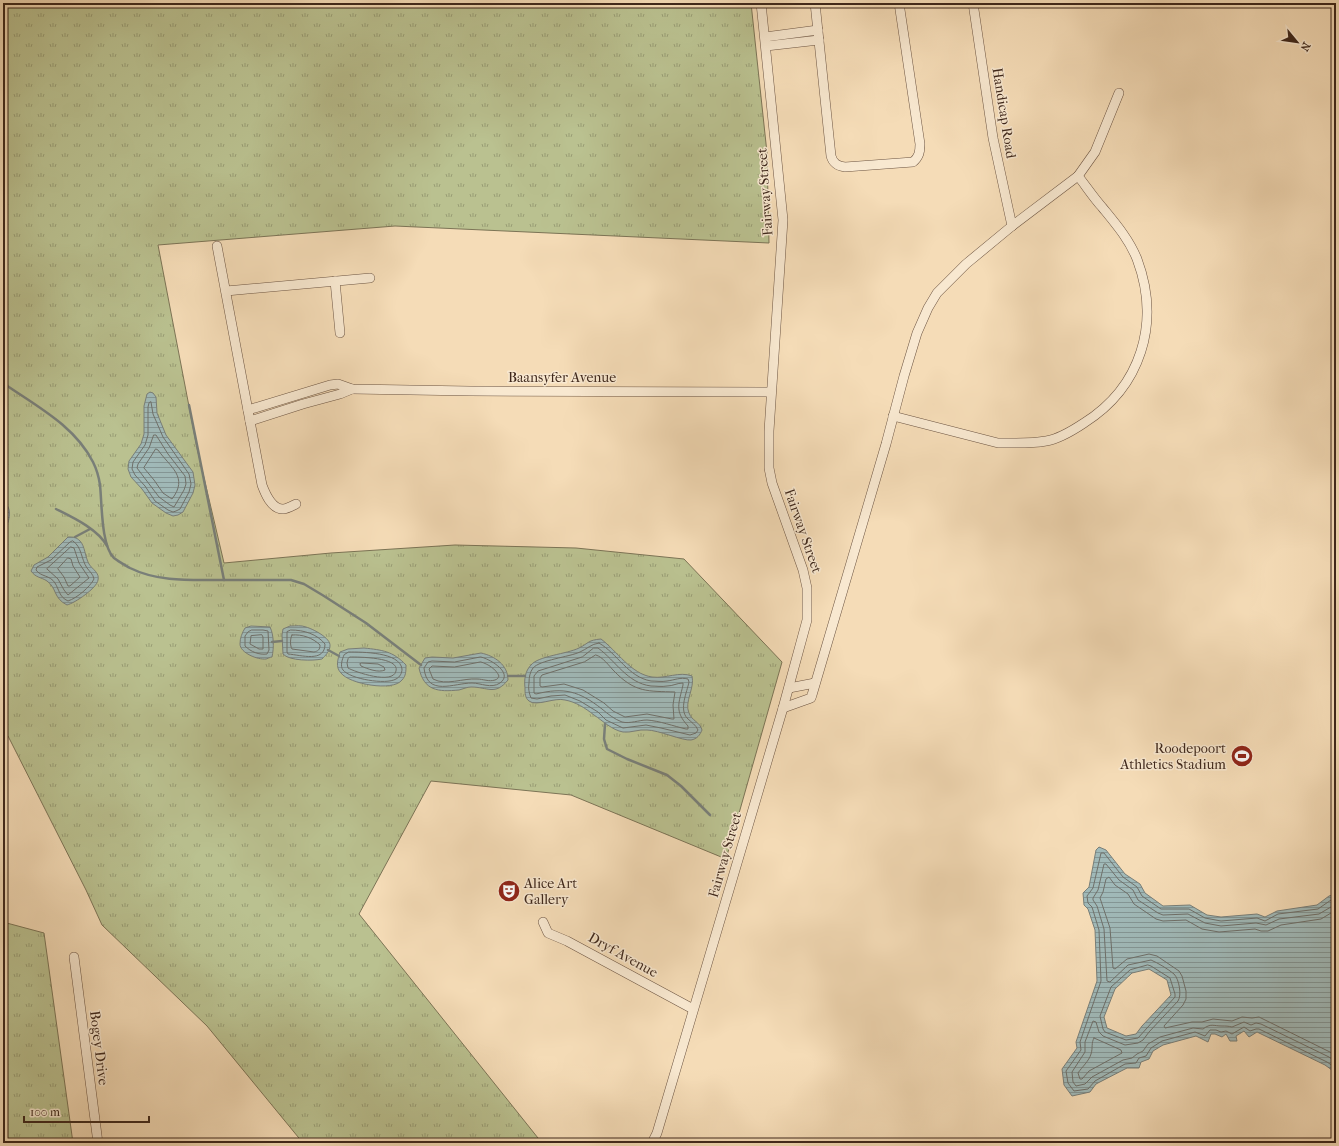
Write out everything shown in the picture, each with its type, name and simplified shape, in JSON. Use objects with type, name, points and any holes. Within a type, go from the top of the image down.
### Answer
[{"type":"street","name":"Fairway Street","points":[[652,1143],[657,1132],[740,854],[789,688],[807,620],[807,588],[796,549],[772,484],[769,468],[768,431],[783,220],[761,3]]},
{"type":"street","points":[[815,3],[831,156],[832,161],[837,165],[845,167],[912,162],[919,155],[920,144],[899,3]]},
{"type":"street","name":"Handicap Road","points":[[973,3],[993,138],[1012,226]]},
{"type":"street","points":[[765,42],[818,30]]},
{"type":"street","points":[[765,42],[819,40]]},
{"type":"street","points":[[783,708],[811,698],[894,416],[904,376],[917,333],[928,308],[937,293],[966,264],[1012,226],[1078,176],[1095,152],[1119,93]]},
{"type":"street","points":[[894,416],[998,442],[1013,443],[1046,441],[1067,434],[1094,417],[1118,394],[1135,367],[1146,332],[1147,314],[1144,283],[1137,258],[1128,240],[1078,176]]},
{"type":"street","points":[[217,246],[262,485],[266,496],[276,507],[282,509],[296,504]]},
{"type":"street","points":[[226,291],[370,278]]},
{"type":"street","points":[[335,281],[340,333]]},
{"type":"street","name":"Baansyfer Avenue","points":[[248,410],[301,393],[338,384],[352,389],[771,392]]},
{"type":"street","name":"Baansyfer Avenue","points":[[250,421],[303,404],[335,396],[352,389]]},
{"type":"street","points":[[301,393],[303,404]]},
{"type":"street","points":[[789,688],[815,683]]},
{"type":"street","name":"Dryf Avenue","points":[[543,922],[548,933],[567,941],[693,1009]]},
{"type":"street","name":"Bogey Drive","points":[[74,956],[98,1143]]},
{"type":"green space","points":[[3,3],[751,3],[767,153],[769,243],[395,226],[158,245],[197,448],[224,563],[331,553],[455,545],[576,548],[684,559],[782,662],[726,859],[571,795],[431,781],[359,914],[542,1143],[303,1143],[207,1026],[102,925],[86,890],[8,736],[3,737]]},
{"type":"green space","points":[[3,922],[44,933],[73,1143],[3,1143]]},
{"type":"water","points":[[150,392],[156,397],[157,413],[166,435],[193,472],[195,485],[193,493],[183,512],[178,515],[173,516],[166,513],[152,503],[131,477],[128,469],[129,461],[141,444],[144,434],[144,406],[147,394]]},
{"type":"water","points":[[3,501],[8,508],[9,521],[3,533]]},
{"type":"water","points":[[68,537],[76,538],[82,543],[89,564],[98,575],[98,580],[90,591],[71,604],[67,605],[59,599],[50,584],[31,571],[34,565],[48,557]]},
{"type":"water","points":[[251,626],[270,627],[273,642],[272,657],[263,659],[254,657],[243,650],[240,640],[245,628]]},
{"type":"water","points":[[290,626],[304,626],[321,634],[328,640],[330,643],[330,648],[322,659],[301,660],[290,658],[283,654],[283,629]]},
{"type":"water","points":[[601,639],[631,667],[644,675],[652,677],[682,674],[692,676],[693,681],[688,709],[690,716],[700,725],[702,730],[695,739],[682,739],[652,730],[623,732],[611,727],[573,702],[561,699],[541,703],[532,703],[528,700],[525,694],[525,676],[529,667],[540,659],[574,650],[591,641]]},
{"type":"water","points":[[364,648],[387,652],[401,660],[406,665],[406,673],[402,680],[397,684],[390,686],[371,685],[346,677],[339,671],[338,663],[340,652],[348,649]]},
{"type":"water","points":[[481,653],[496,659],[506,670],[508,680],[499,688],[491,690],[471,687],[459,690],[438,690],[428,686],[421,676],[419,668],[425,658],[453,658]]},
{"type":"water","points":[[1099,847],[1106,850],[1125,874],[1140,884],[1145,893],[1163,906],[1190,905],[1207,915],[1221,917],[1257,914],[1265,917],[1277,911],[1317,905],[1329,896],[1336,894],[1336,1073],[1325,1065],[1257,1032],[1249,1037],[1244,1031],[1236,1036],[1237,1041],[1230,1041],[1226,1034],[1222,1037],[1211,1034],[1208,1042],[1196,1036],[1163,1045],[1153,1051],[1149,1059],[1141,1062],[1139,1068],[1127,1068],[1096,1084],[1090,1092],[1072,1096],[1064,1085],[1062,1069],[1077,1048],[1076,1042],[1097,981],[1095,930],[1088,909],[1084,905],[1083,893],[1089,887],[1096,850]],"holes":[[[1149,969],[1167,980],[1171,995],[1136,1034],[1126,1036],[1107,1028],[1104,1017],[1115,989],[1132,973]]]},
{"type":"waterway","points":[[3,383],[53,417],[76,437],[85,449],[94,464],[99,479],[104,534],[110,552],[118,561],[141,573],[163,578],[198,580],[291,580],[304,584],[366,623],[421,665]]},
{"type":"waterway","points":[[189,405],[224,580]]},
{"type":"waterway","points":[[56,509],[91,529],[107,546]]},
{"type":"waterway","points":[[75,537],[90,529]]},
{"type":"waterway","points":[[272,642],[282,641]]},
{"type":"waterway","points":[[328,650],[339,656]]},
{"type":"waterway","points":[[508,676],[525,676]]},
{"type":"waterway","points":[[605,724],[604,739],[607,749],[627,759],[667,775],[681,786],[710,815]]},
{"type":"place","name":"Roodepoort Athletics Stadium","points":[[1242,756]]},
{"type":"place","name":"Alice Art Gallery","points":[[509,891]]}]
